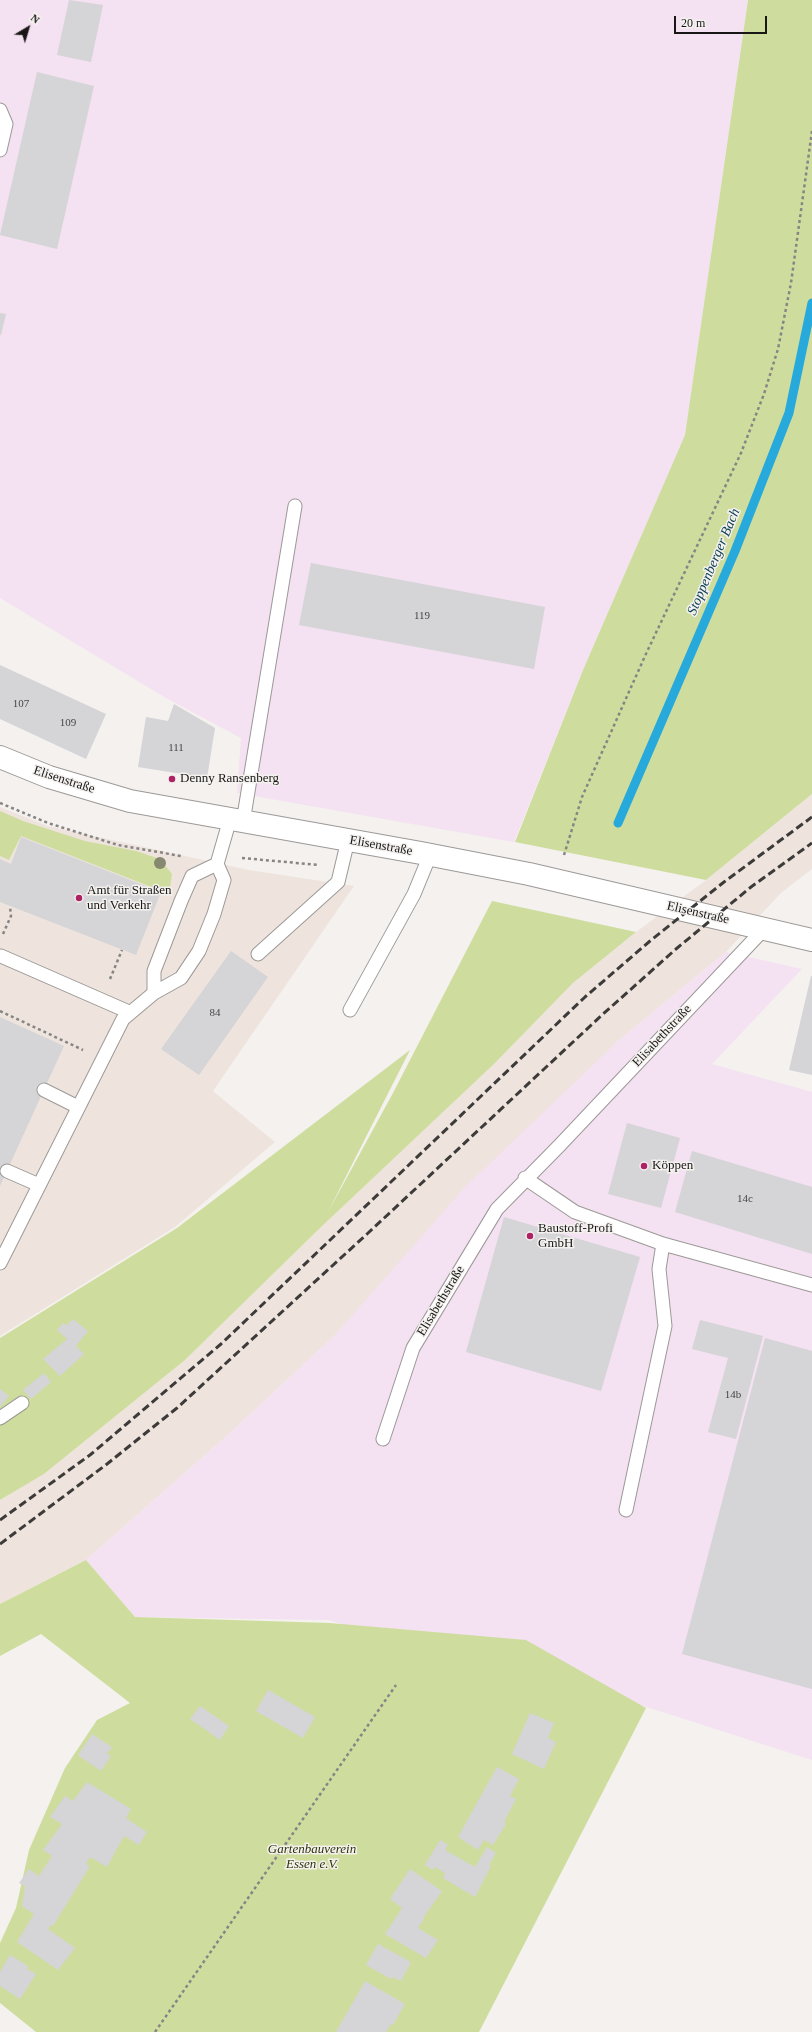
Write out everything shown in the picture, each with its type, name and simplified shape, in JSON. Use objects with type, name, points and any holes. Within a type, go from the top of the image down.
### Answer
[{"type":"street","name":"Elisenstraße","points":[[0,757],[49,777],[130,801],[430,855],[559,881],[764,929]]},
{"type":"street","points":[[764,929],[812,940]]},
{"type":"lane","points":[[0,110],[6,124],[0,150]]},
{"type":"lane","points":[[154,993],[154,971],[192,876],[217,864],[237,821],[295,506]]},
{"type":"lane","points":[[258,954],[338,882],[348,840]]},
{"type":"lane","points":[[350,1010],[414,894],[430,855]]},
{"type":"lane","points":[[1,1257],[123,1019],[129,1012],[154,993],[181,978],[199,951],[214,914],[224,880],[217,864]]},
{"type":"lane","name":"Elisabethstraße","points":[[383,1439],[413,1348],[496,1209],[525,1178],[559,1146],[764,929]]},
{"type":"lane","points":[[1,956],[129,1012]]},
{"type":"lane","points":[[44,1090],[78,1107]]},
{"type":"lane","points":[[7,1171],[39,1185]]},
{"type":"lane","points":[[525,1178],[575,1212],[663,1244],[812,1285]]},
{"type":"lane","points":[[626,1510],[665,1326],[659,1269],[663,1244]]},
{"type":"lane","points":[[0,1418],[22,1403]]},
{"type":"path","points":[[559,881],[564,854],[582,797],[645,656],[741,453],[764,394],[778,349],[791,283],[812,131]]},
{"type":"path","points":[[3,936],[11,916],[10,907]]},
{"type":"path","points":[[102,999],[122,950]]},
{"type":"path","points":[[0,1011],[102,1059]]},
{"type":"path","points":[[155,2032],[396,1685]]},
{"type":"shaded area","points":[[0,0],[748,0],[685,435],[583,670],[514,842],[237,793],[241,738],[166,698],[0,598]]},
{"type":"shaded area","points":[[812,794],[812,869],[781,893],[726,952],[618,1041],[335,1335],[229,1434],[86,1560],[0,1604],[0,1500],[44,1474],[185,1360],[319,1229],[494,1064],[573,983],[636,932],[706,880]]},
{"type":"shaded area","points":[[0,807],[48,826],[249,870],[354,886],[213,1091],[275,1142],[175,1227],[0,1336]]},
{"type":"shaded area","points":[[726,952],[802,969],[712,1064],[812,1092],[812,1760],[647,1707],[412,1645],[328,1620],[135,1617],[86,1560],[229,1434],[335,1335],[464,1188],[618,1041]]},
{"type":"green space","points":[[748,0],[812,0],[812,794],[706,880],[515,842],[583,670],[685,435]]},
{"type":"green space","points":[[0,811],[23,821],[85,841],[136,851],[160,859],[172,874],[169,894],[21,836],[9,860],[0,856]]},
{"type":"green space","points":[[492,901],[636,932],[573,983],[494,1064],[319,1229],[185,1360],[44,1474],[0,1500],[0,1338],[177,1228],[410,1050],[328,1212],[393,1093]]},
{"type":"green space","name":"Gartenbauverein Essen e.V.","points":[[86,1560],[135,1617],[330,1623],[526,1640],[646,1708],[479,2032],[36,2032],[0,2003],[0,1943],[16,1908],[29,1850],[65,1768],[97,1720],[130,1703],[41,1634],[0,1656],[0,1604]]},
{"type":"building","points":[[69,0],[103,5],[91,62],[57,55]]},
{"type":"building","points":[[37,72],[94,86],[57,249],[0,235]]},
{"type":"building","points":[[0,313],[6,314],[1,335],[0,335]]},
{"type":"building","points":[[311,563],[545,607],[534,669],[299,625]]},
{"type":"building","points":[[0,665],[106,714],[86,759],[0,719]]},
{"type":"building","points":[[174,704],[215,728],[207,778],[138,767],[146,717],[168,721]]},
{"type":"building","name":"Amt für Straßen und Verkehr","points":[[21,837],[161,892],[136,955],[0,902],[0,859],[11,864]]},
{"type":"building","points":[[231,951],[268,977],[199,1075],[161,1049]]},
{"type":"building","points":[[812,976],[812,1075],[789,1070]]},
{"type":"building","points":[[0,1017],[64,1046],[0,1186]]},
{"type":"building","name":"Köppen","points":[[627,1123],[680,1138],[661,1208],[608,1194]]},
{"type":"building","points":[[692,1151],[812,1187],[812,1254],[675,1212]]},
{"type":"building","points":[[504,1217],[640,1257],[601,1391],[466,1352]]},
{"type":"building","points":[[73,1319],[88,1331],[76,1346],[84,1354],[60,1376],[43,1359],[67,1339],[57,1330],[63,1323],[67,1325]]},
{"type":"building","points":[[700,1320],[763,1336],[736,1439],[708,1432],[728,1358],[692,1349]]},
{"type":"building","points":[[765,1338],[812,1351],[812,1689],[682,1654]]},
{"type":"building","points":[[44,1373],[51,1382],[31,1399],[23,1390]]},
{"type":"building","points":[[0,1389],[9,1396],[0,1407]]},
{"type":"building","points":[[268,1690],[315,1717],[303,1738],[256,1711]]},
{"type":"building","points":[[200,1706],[229,1726],[220,1740],[190,1719]]},
{"type":"building","points":[[530,1713],[554,1723],[548,1738],[556,1742],[544,1769],[512,1754]]},
{"type":"building","points":[[92,1734],[112,1747],[107,1754],[111,1756],[101,1771],[78,1755]]},
{"type":"building","points":[[497,1767],[519,1779],[510,1796],[516,1799],[504,1822],[506,1824],[493,1845],[484,1840],[478,1850],[458,1837]]},
{"type":"building","points":[[87,1782],[131,1809],[126,1818],[147,1832],[139,1845],[124,1836],[107,1867],[90,1857],[86,1864],[90,1866],[53,1926],[51,1925],[48,1929],[75,1948],[58,1970],[17,1942],[34,1914],[22,1906],[25,1886],[19,1883],[29,1869],[39,1876],[52,1856],[43,1850],[62,1824],[50,1817],[65,1796],[73,1801]]},
{"type":"building","points":[[440,1840],[448,1845],[445,1850],[475,1867],[487,1847],[496,1853],[475,1897],[443,1878],[445,1873],[435,1867],[433,1870],[425,1865]]},
{"type":"building","points":[[410,1869],[442,1891],[423,1918],[424,1919],[418,1928],[438,1940],[426,1958],[385,1934],[402,1908],[390,1899]]},
{"type":"building","points":[[378,1944],[411,1962],[401,1981],[392,1977],[391,1979],[366,1965]]},
{"type":"building","points":[[10,1955],[28,1966],[27,1969],[36,1974],[20,1999],[0,1986],[0,1972]]},
{"type":"building","points":[[365,1981],[405,2004],[393,2025],[391,2024],[386,2032],[336,2032]]},
{"type":"waterway","name":"Stoppenberger Bach","points":[[618,823],[735,551],[789,413],[812,303]]},
{"type":"railway","points":[[0,1520],[90,1455],[221,1344],[585,997],[650,941],[724,882],[812,817]]},
{"type":"railway","points":[[0,1544],[107,1464],[177,1408],[367,1234],[602,1015],[676,949],[751,887],[812,843]]},
{"type":"place","name":"Denny Ransenberg","points":[[172,779]]},
{"type":"place","name":"Amt für Straßen und Verkehr","points":[[79,898]]},
{"type":"place","name":"Köppen","points":[[644,1166]]},
{"type":"place","name":"Baustoff-Profi GmbH","points":[[530,1236]]}]
